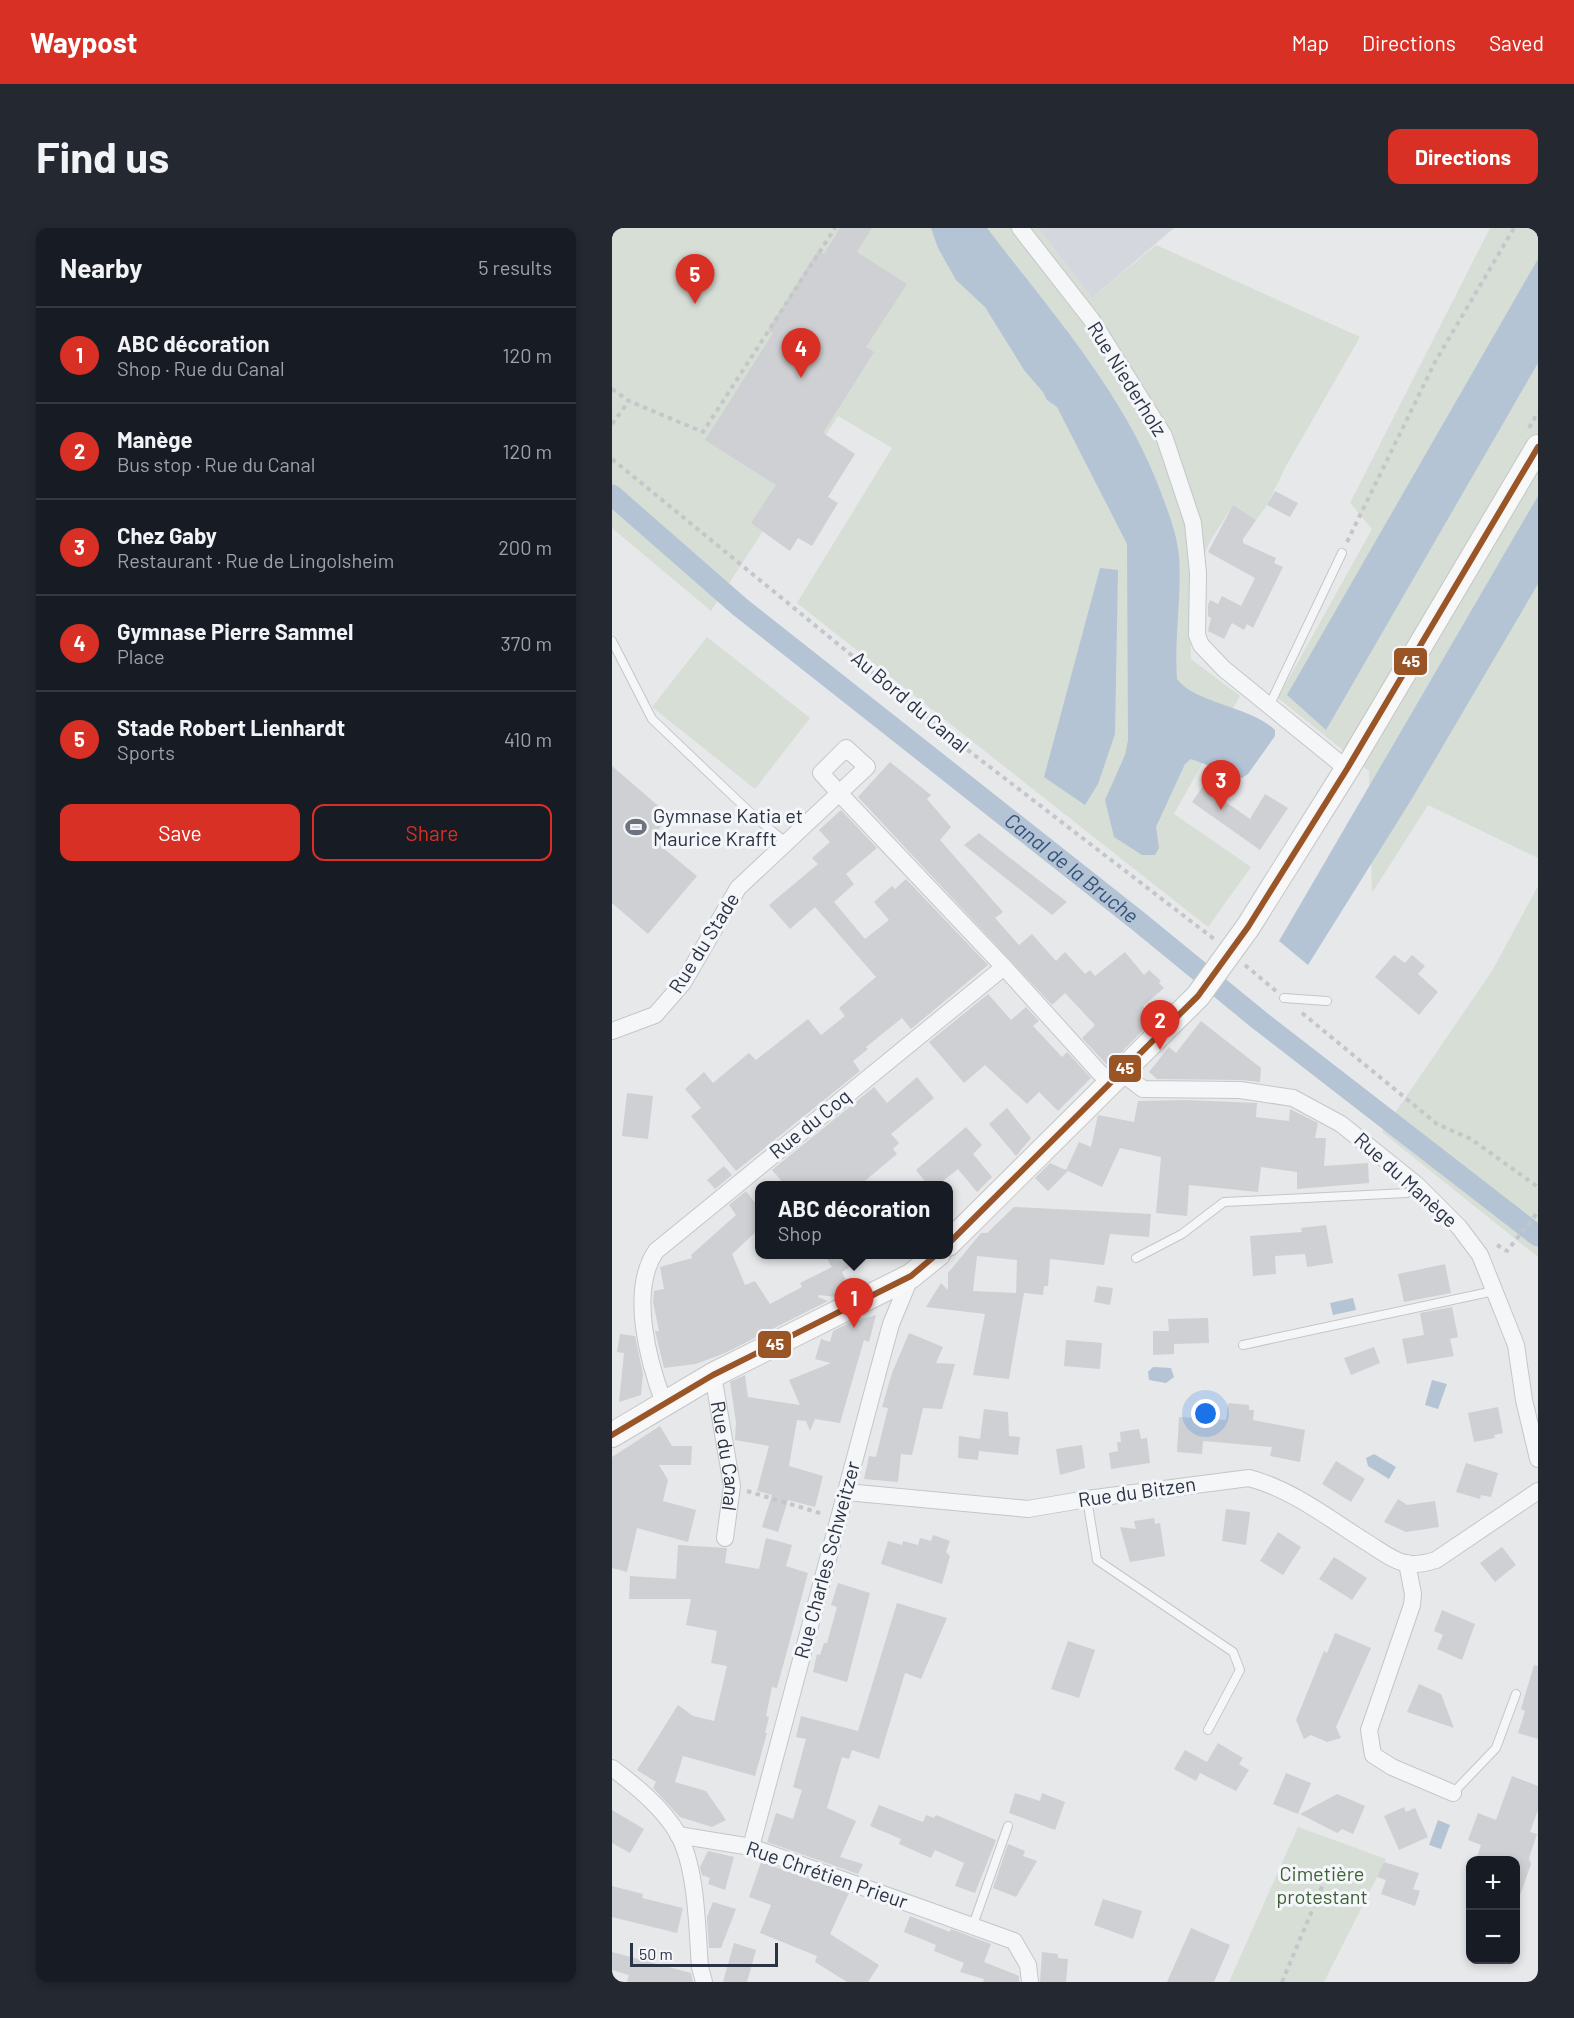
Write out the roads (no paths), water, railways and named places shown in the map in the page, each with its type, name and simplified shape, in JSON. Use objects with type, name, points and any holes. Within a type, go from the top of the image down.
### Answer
[{"type":"main road","points":[[953,1239],[1198,996],[1221,952],[1347,769],[1538,447]]},
{"type":"main road","name":"Rue du Canal","points":[[612,1435],[713,1375],[911,1276],[932,1259]]},
{"type":"street","name":"Rue Niederholz","points":[[1020,228],[1090,319],[1164,436],[1193,523],[1198,573],[1197,634],[1201,645],[1224,669],[1270,704],[1347,769]]},
{"type":"street","name":"Rue du Stade","points":[[612,1031],[655,1015],[683,983],[738,888],[840,794],[1004,967]]},
{"type":"street","points":[[1004,967],[1115,1077]]},
{"type":"street","name":"Rue du Coq","points":[[664,1403],[653,1367],[641,1301],[643,1277],[656,1251],[1004,967]]},
{"type":"street","name":"Rue du Manège","points":[[1115,1077],[1143,1089],[1240,1090],[1293,1098],[1341,1124],[1417,1185],[1472,1241],[1516,1345],[1524,1400],[1538,1460]]},
{"type":"street","name":"Rue Charles Schweitzer","points":[[750,1847],[888,1335],[911,1276]]},
{"type":"street","name":"Rue du Canal","points":[[713,1375],[732,1486],[725,1538]]},
{"type":"street","name":"Rue du Bitzen","points":[[846,1492],[1028,1509],[1087,1498],[1249,1478],[1286,1491],[1388,1555],[1407,1563]]},
{"type":"street","points":[[1453,1793],[1392,1767],[1373,1755],[1369,1730],[1412,1605],[1413,1594],[1407,1563],[1423,1564],[1436,1560],[1538,1491]]},
{"type":"street","points":[[612,1768],[648,1798],[678,1835],[688,1865],[700,1967],[704,1982]]},
{"type":"street","name":"Rue Chrétien Prieur","points":[[678,1835],[750,1847],[1014,1941],[1028,1965],[1030,1982]]},
{"type":"lane","points":[[1270,704],[1342,553]]},
{"type":"lane","points":[[612,641],[652,719],[756,818],[787,843]]},
{"type":"lane","points":[[1284,998],[1327,1001]]},
{"type":"lane","points":[[1136,1258],[1182,1234],[1224,1202],[1407,1193],[1417,1185]]},
{"type":"lane","points":[[1243,1345],[1494,1291]]},
{"type":"lane","points":[[1087,1498],[1097,1560],[1233,1652],[1240,1670],[1208,1730]]},
{"type":"lane","points":[[1453,1793],[1496,1749],[1516,1694]]},
{"type":"lane","points":[[973,1925],[1008,1826]]},
{"type":"water","points":[[931,228],[987,228],[1062,324],[1109,390],[1148,461],[1173,526],[1180,571],[1176,648],[1177,679],[1196,694],[1252,715],[1275,730],[1275,736],[1248,774],[1242,778],[1191,759],[1185,764],[1156,827],[1159,848],[1155,855],[1142,855],[1114,837],[1105,800],[1125,755],[1128,740],[1127,544],[1057,407],[1047,400],[1024,370],[985,307],[956,280],[938,248]]},
{"type":"water","points":[[1538,259],[1538,363],[1326,730],[1287,695]]},
{"type":"water","points":[[1538,496],[1538,584],[1413,797],[1308,965],[1279,941]]},
{"type":"water","points":[[1100,568],[1118,570],[1115,734],[1098,784],[1085,805],[1044,777]]},
{"type":"water","points":[[1353,1298],[1356,1310],[1333,1315],[1330,1303]]},
{"type":"water","points":[[1153,1367],[1171,1368],[1174,1377],[1166,1383],[1149,1380],[1148,1372]]},
{"type":"water","points":[[1432,1380],[1447,1384],[1438,1409],[1425,1405]]},
{"type":"water","points":[[1374,1454],[1396,1467],[1389,1479],[1368,1466],[1366,1458]]},
{"type":"water","points":[[1438,1820],[1450,1825],[1441,1849],[1429,1845]]},
{"type":"waterway","name":"Canal de la Bruche","points":[[612,495],[740,607],[1138,921],[1259,1020],[1538,1236]]},
{"type":"place","name":"Stade Robert Lienhardt","points":[[695,304]]},
{"type":"place","name":"Gymnase Pierre Sammel","points":[[801,378]]},
{"type":"place","name":"Chez Gaby","points":[[1221,810]]},
{"type":"place","name":"Gymnase Katia et Maurice Krafft","points":[[636,827]]},
{"type":"place","name":"Manège","points":[[1160,1050]]},
{"type":"place","name":"ABC décoration","points":[[854,1328]]},
{"type":"park label","name":"Cimetière protestant","points":[[1322,1886]]}]
